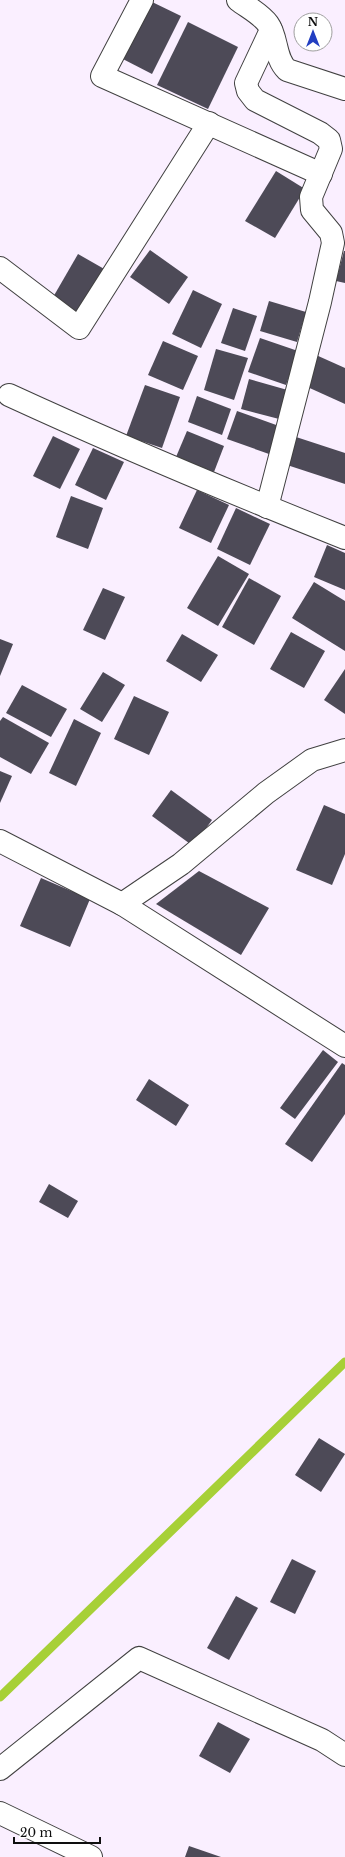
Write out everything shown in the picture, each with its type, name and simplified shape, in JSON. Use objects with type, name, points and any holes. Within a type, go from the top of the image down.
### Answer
[{"type":"street","points":[[142,0],[102,76],[321,174]]},
{"type":"street","points":[[238,0],[267,23],[271,30],[281,64],[287,70],[345,89]]},
{"type":"street","points":[[267,507],[318,310],[333,244],[331,233],[312,210],[311,197],[331,149],[329,140],[320,133],[255,100],[248,91],[246,83],[271,30]]},
{"type":"street","points":[[0,268],[79,328],[209,123]]},
{"type":"street","points":[[9,395],[99,436],[267,507],[345,538]]},
{"type":"street","points":[[122,904],[181,864],[266,792],[312,760],[345,750]]},
{"type":"street","points":[[0,841],[122,904],[345,1046]]},
{"type":"street","points":[[0,1769],[139,1658],[322,1740],[345,1755]]},
{"type":"street","points":[[0,1813],[91,1857]]},
{"type":"building","points":[[148,0],[181,16],[152,74],[119,57]]},
{"type":"building","points":[[188,22],[238,47],[208,109],[157,85]]},
{"type":"building","points":[[276,171],[305,189],[275,238],[245,221]]},
{"type":"building","points":[[150,250],[188,277],[169,304],[130,277]]},
{"type":"building","points":[[345,251],[345,283],[336,281]]},
{"type":"building","points":[[78,254],[106,270],[79,315],[52,299]]},
{"type":"building","points":[[193,290],[222,304],[201,348],[172,334]]},
{"type":"building","points":[[269,301],[306,312],[297,342],[260,331]]},
{"type":"building","points":[[233,308],[257,316],[245,351],[221,343]]},
{"type":"building","points":[[260,338],[298,351],[286,385],[248,372]]},
{"type":"building","points":[[163,341],[198,356],[183,390],[148,375]]},
{"type":"building","points":[[216,349],[248,358],[234,400],[204,390]]},
{"type":"building","points":[[316,355],[345,368],[345,404],[303,385]]},
{"type":"building","points":[[249,379],[291,391],[283,420],[241,409]]},
{"type":"building","points":[[145,385],[180,397],[162,448],[126,436]]},
{"type":"building","points":[[197,396],[231,409],[222,435],[188,422]]},
{"type":"building","points":[[237,411],[279,426],[269,454],[227,439]]},
{"type":"building","points":[[187,431],[224,446],[214,472],[176,457]]},
{"type":"building","points":[[53,436],[80,449],[60,489],[33,476]]},
{"type":"building","points":[[293,436],[345,453],[345,484],[284,464]]},
{"type":"building","points":[[93,448],[124,462],[106,500],[75,485]]},
{"type":"building","points":[[197,490],[229,505],[211,543],[179,528]]},
{"type":"building","points":[[71,496],[103,508],[88,549],[56,537]]},
{"type":"building","points":[[236,508],[270,524],[250,565],[217,549]]},
{"type":"building","points":[[327,545],[345,553],[345,590],[314,577]]},
{"type":"building","points":[[218,556],[249,574],[218,626],[187,608]]},
{"type":"building","points":[[249,578],[281,596],[254,645],[222,627]]},
{"type":"building","points":[[314,582],[345,601],[345,651],[292,618]]},
{"type":"building","points":[[103,588],[125,597],[105,640],[83,630]]},
{"type":"building","points":[[291,632],[325,651],[304,688],[270,669]]},
{"type":"building","points":[[182,634],[218,655],[201,682],[166,661]]},
{"type":"building","points":[[0,639],[13,644],[0,676]]},
{"type":"building","points":[[345,669],[345,714],[324,700]]},
{"type":"building","points":[[103,672],[125,685],[102,722],[80,709]]},
{"type":"building","points":[[22,685],[67,709],[51,737],[6,713]]},
{"type":"building","points":[[134,696],[169,712],[149,755],[114,739]]},
{"type":"building","points":[[3,717],[49,743],[31,774],[0,757],[0,721]]},
{"type":"building","points":[[74,719],[101,733],[76,786],[49,773]]},
{"type":"building","points":[[0,771],[12,776],[0,803]]},
{"type":"building","points":[[171,790],[212,820],[193,846],[152,816]]},
{"type":"building","points":[[324,805],[345,814],[345,854],[332,885],[296,870]]},
{"type":"building","points":[[199,871],[269,908],[241,955],[156,904]]},
{"type":"building","points":[[41,878],[90,899],[70,947],[20,926]]},
{"type":"building","points":[[323,1050],[338,1062],[295,1119],[280,1108]]},
{"type":"building","points":[[342,1063],[345,1065],[345,1114],[312,1162],[285,1144]]},
{"type":"building","points":[[149,1079],[189,1105],[176,1126],[136,1100]]},
{"type":"building","points":[[49,1184],[78,1201],[68,1218],[39,1202]]},
{"type":"building","points":[[319,1438],[345,1454],[321,1492],[295,1475]]},
{"type":"building","points":[[292,1559],[316,1571],[295,1614],[270,1602]]},
{"type":"building","points":[[236,1596],[258,1608],[229,1660],[207,1648]]},
{"type":"building","points":[[218,1722],[250,1739],[230,1773],[199,1756]]},
{"type":"building","points":[[189,1846],[221,1857],[185,1857]]},
{"type":"waterway","points":[[0,1697],[345,1362]]}]
